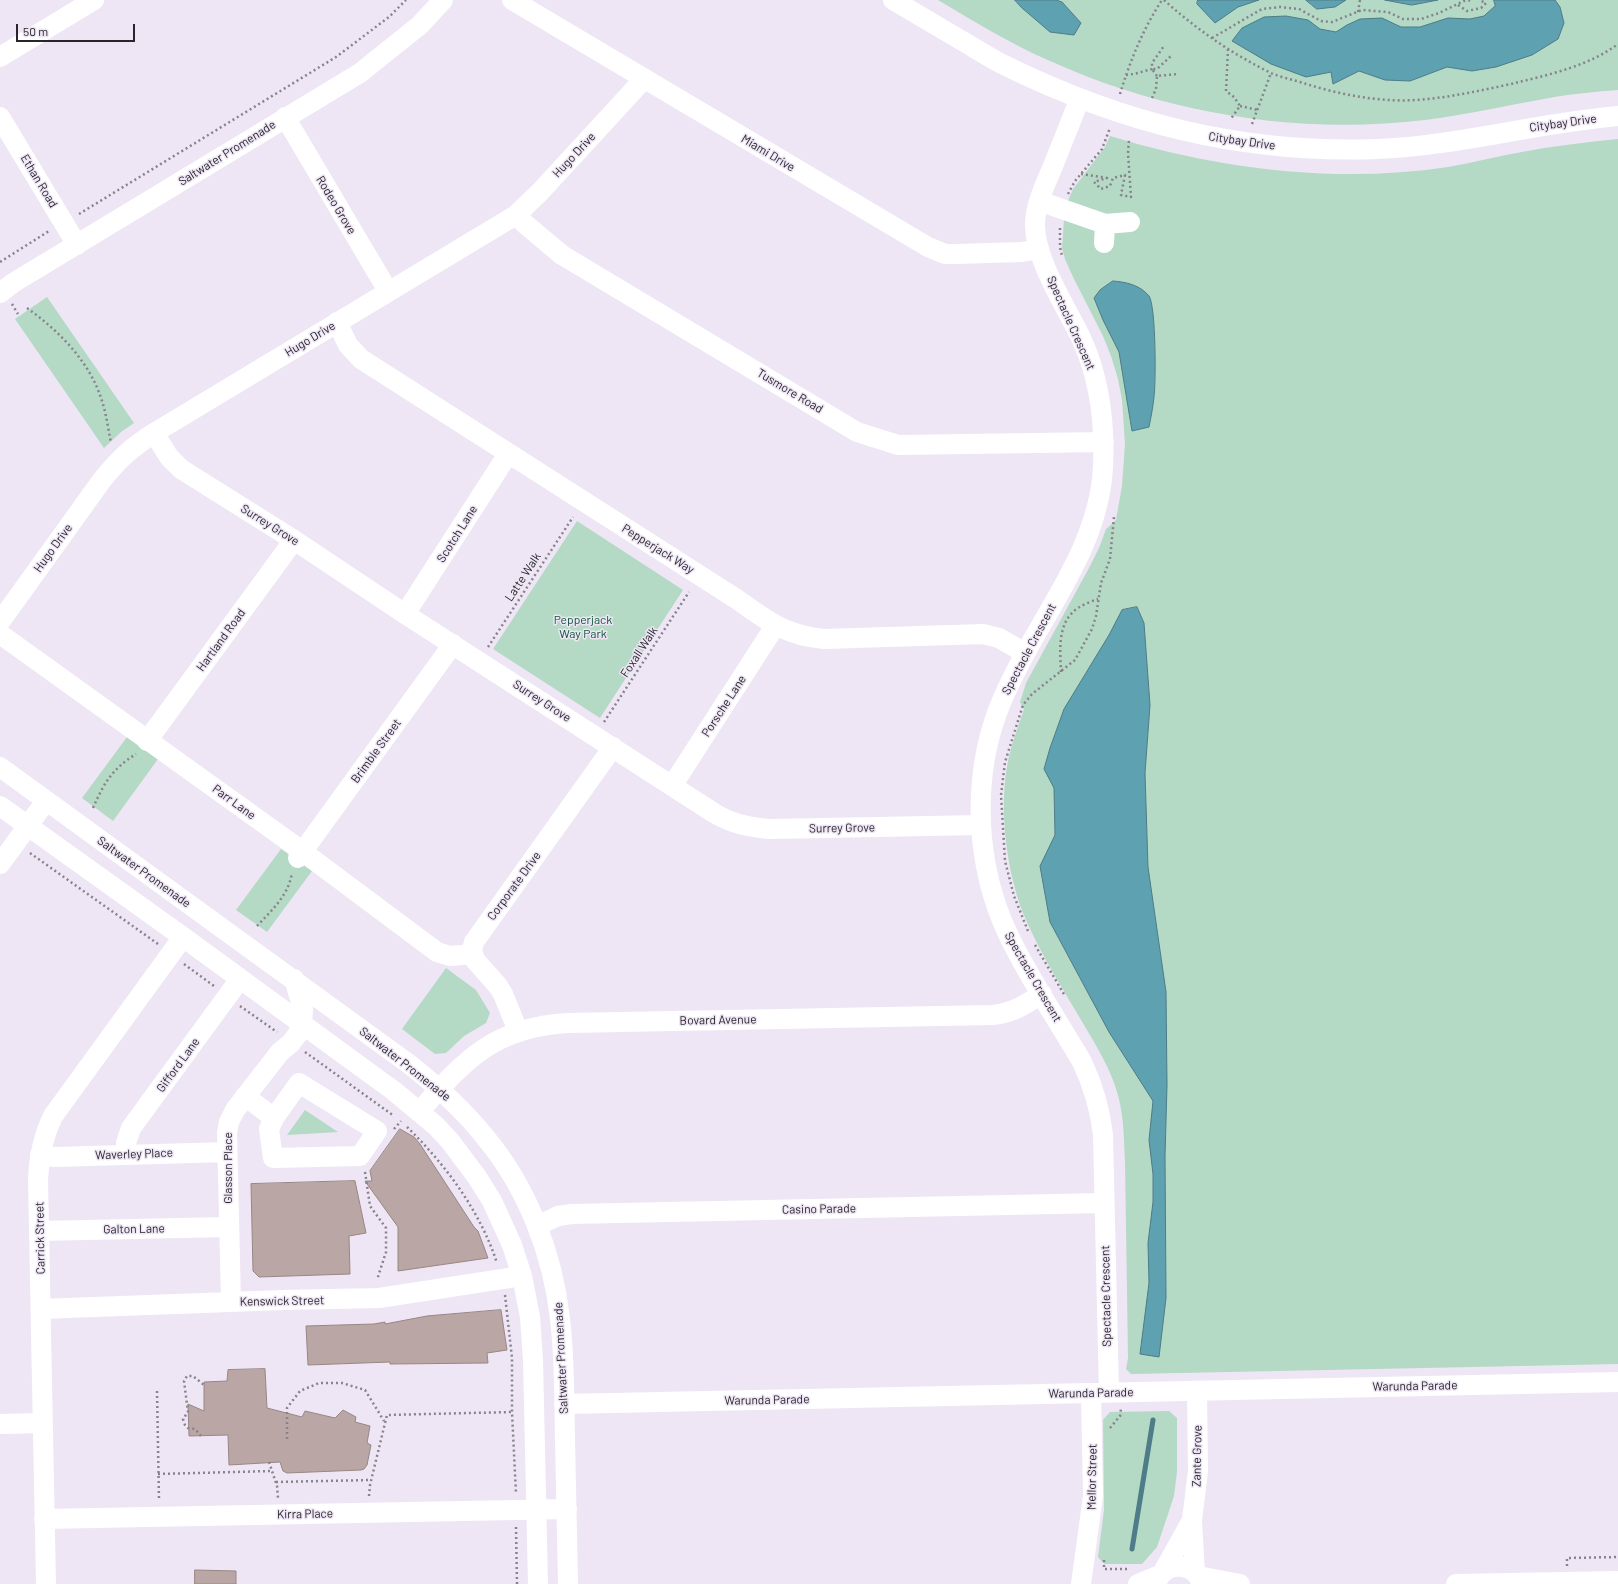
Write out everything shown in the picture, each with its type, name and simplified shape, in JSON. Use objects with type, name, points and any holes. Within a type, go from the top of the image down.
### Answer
[{"type":"street","points":[[0,57],[94,0]]},
{"type":"street","name":"Saltwater Promenade","points":[[0,293],[13,283],[360,73],[420,25],[443,0]]},
{"type":"street","name":"Miami Drive","points":[[512,0],[912,239],[932,249],[945,254],[1022,252],[1039,249]]},
{"type":"street","name":"Citybay Drive","points":[[893,0],[1000,63],[1080,98],[1142,120],[1213,138],[1257,144],[1324,149],[1377,149],[1447,143],[1544,125],[1618,116]]},
{"type":"street","name":"Hugo Drive","points":[[0,622],[114,465],[131,448],[388,291],[516,215],[540,192],[644,79]]},
{"type":"street","name":"Spectacle Crescent","points":[[1080,98],[1039,201],[1035,223],[1039,249],[1090,360],[1096,378],[1102,413],[1104,442],[1102,484],[1094,519],[1087,540],[1068,578],[1025,653],[996,716],[989,740],[982,785],[981,825],[988,876],[1000,914],[1016,950],[1082,1062],[1096,1094],[1099,1107],[1103,1135],[1107,1393]]},
{"type":"street","name":"Ethan Road","points":[[0,117],[77,245]]},
{"type":"street","name":"Rodeo Grove","points":[[285,117],[388,291]]},
{"type":"street","points":[[1039,201],[1063,210],[1105,233],[1130,222]]},
{"type":"street","name":"Tusmore Road","points":[[516,215],[562,255],[857,432],[898,445],[1104,442]]},
{"type":"street","name":"Pepperjack Way","points":[[337,322],[348,345],[361,359],[735,598],[776,626],[808,638],[824,639],[983,634],[999,638],[1025,653]]},
{"type":"street","name":"Surrey Grove","points":[[154,433],[169,457],[181,469],[294,540],[405,614],[614,747],[720,817],[741,826],[777,829],[981,825]]},
{"type":"street","name":"Scotch Lane","points":[[405,614],[508,454]]},
{"type":"street","name":"Hartland Road","points":[[144,746],[294,540]]},
{"type":"street","name":"Porsche Lane","points":[[672,786],[776,626]]},
{"type":"street","name":"Parr Lane","points":[[0,634],[144,746],[298,860],[438,952],[450,956],[473,954]]},
{"type":"street","name":"Brimble Street","points":[[298,860],[453,644]]},
{"type":"street","name":"Corporate Drive","points":[[473,954],[474,942],[481,931],[614,747]]},
{"type":"street","name":"Saltwater Promenade","points":[[0,767],[294,979],[440,1088],[468,1116],[499,1156],[518,1185],[537,1226],[550,1265],[558,1299],[561,1320],[564,1404],[568,1584]]},
{"type":"street","points":[[0,864],[46,800]]},
{"type":"street","points":[[0,806],[420,1111],[450,1141],[477,1177],[492,1201],[512,1245],[522,1276],[530,1317],[538,1584]]},
{"type":"street","name":"Carrick Street","points":[[46,1584],[38,1179],[40,1155],[46,1133],[53,1116],[182,937]]},
{"type":"street","points":[[473,954],[477,963],[498,986],[503,994],[518,1031]]},
{"type":"street","name":"Gifford Lane","points":[[126,1154],[126,1143],[131,1128],[240,979]]},
{"type":"street","points":[[294,979],[303,1009],[296,1020]]},
{"type":"street","name":"Bovard Avenue","points":[[420,1111],[440,1088],[478,1051],[518,1031],[537,1026],[568,1023],[993,1015],[1016,1010],[1042,994]]},
{"type":"street","name":"Glasson Place","points":[[231,1302],[227,1152],[227,1133],[229,1122],[245,1096],[280,1052],[294,1039],[296,1020]]},
{"type":"street","points":[[300,1083],[377,1131],[360,1156],[273,1158],[269,1129],[274,1118],[300,1083]]},
{"type":"street","points":[[245,1096],[274,1118]]},
{"type":"street","name":"Waverley Place","points":[[40,1155],[55,1157],[227,1152]]},
{"type":"street","name":"Casino Parade","points":[[537,1226],[558,1216],[572,1214],[1104,1203]]},
{"type":"street","name":"Galton Lane","points":[[39,1231],[229,1227]]},
{"type":"street","name":"Kenswick Street","points":[[41,1309],[379,1298],[522,1276]]},
{"type":"street","name":"Warunda Parade","points":[[564,1404],[1618,1382]]},
{"type":"street","name":"Zante Grove","points":[[1197,1391],[1198,1471],[1192,1520],[1199,1578]]},
{"type":"street","name":"Mellor Street","points":[[1081,1584],[1093,1507],[1107,1393]]},
{"type":"street","points":[[0,1424],[43,1423]]},
{"type":"street","name":"Kirra Place","points":[[44,1520],[566,1509]]},
{"type":"street","name":"Zante Grove","points":[[1160,1577],[1192,1520]]},
{"type":"street","points":[[1135,1576],[1160,1577],[1176,1566],[1190,1569],[1199,1578],[1240,1584]]},
{"type":"street","points":[[1456,1584],[1618,1581]]},
{"type":"path","points":[[0,262],[336,57],[388,17],[406,0]]},
{"type":"path","points":[[1062,260],[1060,236],[1063,210],[1069,192],[1081,174],[1102,149],[1136,46],[1154,12],[1163,0],[1184,18],[1228,49],[1271,73],[1327,90],[1377,99],[1426,99],[1479,91],[1541,76],[1582,64],[1618,44]]},
{"type":"path","points":[[1358,12],[1360,0]]},
{"type":"path","points":[[1212,38],[1262,10],[1280,7],[1300,9],[1321,21],[1332,22],[1362,10],[1388,12],[1403,19],[1421,19],[1458,5],[1464,1],[1472,0]]},
{"type":"path","points":[[1458,5],[1467,11],[1481,8],[1486,3],[1479,0]]},
{"type":"path","points":[[1152,98],[1156,89],[1157,76],[1152,69],[1152,63],[1164,46]]},
{"type":"path","points":[[1228,49],[1226,91],[1234,97],[1240,106],[1258,110]]},
{"type":"path","points":[[1126,75],[1157,69],[1171,56]]},
{"type":"path","points":[[1252,124],[1271,73]]},
{"type":"path","points":[[1157,76],[1178,74]]},
{"type":"path","points":[[1230,120],[1240,106]]},
{"type":"path","points":[[1081,174],[1107,178],[1094,182],[1101,189],[1110,186],[1113,178],[1125,176],[1121,195],[1131,197],[1128,153],[1129,140]]},
{"type":"path","points":[[27,308],[59,335],[88,370],[102,400],[110,443]]},
{"type":"path","points":[[1029,933],[1014,896],[1005,861],[1002,819],[1002,776],[1010,742],[1023,704],[1032,694],[1075,660],[1088,638],[1096,616],[1101,583],[1110,559],[1114,512]]},
{"type":"path","name":"Latte Walk","points":[[488,647],[573,517]]},
{"type":"path","name":"Foxall Walk","points":[[604,722],[688,592]]},
{"type":"path","points":[[1061,672],[1060,640],[1063,628],[1068,618],[1079,607],[1099,598]]},
{"type":"path","points":[[93,808],[104,783],[122,763],[144,746]]},
{"type":"path","points":[[257,926],[280,902],[290,883],[298,860]]},
{"type":"path","points":[[1032,939],[1065,997]]},
{"type":"path","points":[[178,969],[183,962]]},
{"type":"path","points":[[391,1133],[401,1121]]},
{"type":"path","points":[[364,1167],[370,1206],[386,1228],[386,1252],[377,1281]]},
{"type":"path","points":[[201,1436],[195,1428],[188,1428],[183,1419],[188,1412],[184,1381],[188,1376],[193,1376],[204,1385]]},
{"type":"path","points":[[287,1439],[287,1408],[300,1391],[319,1383],[342,1383],[365,1390],[385,1421]]},
{"type":"path","points":[[157,1391],[159,1501]]},
{"type":"path","points":[[1107,1393],[1120,1416],[1110,1428],[1110,1436]]},
{"type":"path","points":[[369,1496],[371,1480],[387,1415],[512,1412]]},
{"type":"path","points":[[269,1462],[276,1482],[278,1499]]},
{"type":"path","points":[[158,1474],[272,1471]]},
{"type":"path","points":[[276,1482],[371,1480]]},
{"type":"path","points":[[1104,1557],[1104,1569],[1135,1576]]},
{"type":"path","points":[[1567,1582],[1567,1558],[1618,1557]]},
{"type":"green space","points":[[938,0],[1618,0],[1618,90],[1562,96],[1440,118],[1377,124],[1329,125],[1281,122],[1234,116],[1187,107],[1140,95],[1094,79],[1021,47]]},
{"type":"green space","points":[[1110,136],[1151,148],[1235,165],[1277,170],[1363,174],[1405,172],[1448,167],[1546,148],[1618,139],[1618,1364],[1131,1374],[1126,1369],[1128,1358],[1125,1162],[1121,1107],[1110,1072],[1045,958],[1023,913],[1017,897],[1009,860],[1004,822],[1005,784],[1008,760],[1024,709],[1020,702],[1026,683],[1089,568],[1106,529],[1116,520],[1122,486],[1125,444],[1122,400],[1118,379],[1103,336],[1073,277],[1062,248],[1064,219],[1068,201],[1073,189],[1105,147]]},
{"type":"green space","points":[[47,297],[134,423],[121,432],[104,448],[15,319]]},
{"type":"green space","name":"Pepperjack Way Park","points":[[577,521],[683,590],[600,718],[493,649]]},
{"type":"green space","points":[[127,737],[158,759],[113,821],[82,798]]},
{"type":"green space","points":[[281,849],[312,871],[267,932],[236,910]]},
{"type":"green space","points":[[446,968],[476,990],[490,1013],[486,1023],[464,1036],[446,1053],[435,1054],[402,1029]]},
{"type":"green space","points":[[305,1110],[338,1132],[287,1135]]},
{"type":"green space","points":[[1169,1411],[1177,1418],[1177,1472],[1174,1496],[1157,1547],[1142,1564],[1104,1564],[1098,1557],[1104,1510],[1103,1420],[1110,1412]]},
{"type":"water","points":[[1015,0],[1056,0],[1062,2],[1081,23],[1074,35],[1050,32]]},
{"type":"water","points":[[1198,0],[1259,0],[1238,7],[1215,23],[1197,4]]},
{"type":"water","points":[[1306,0],[1346,0],[1335,7],[1317,9]]},
{"type":"water","points":[[1385,0],[1438,0],[1412,5]]},
{"type":"water","points":[[1494,0],[1555,0],[1560,7],[1564,23],[1558,39],[1532,55],[1496,67],[1472,71],[1447,67],[1410,81],[1385,80],[1359,71],[1333,84],[1331,72],[1306,77],[1271,64],[1232,41],[1242,28],[1264,17],[1286,16],[1308,20],[1320,29],[1336,32],[1360,19],[1382,18],[1401,27],[1420,27],[1448,18],[1470,19],[1484,16],[1495,6]]},
{"type":"water","points":[[1113,281],[1132,285],[1145,292],[1149,296],[1153,314],[1155,376],[1152,412],[1149,427],[1132,431],[1119,352],[1094,298],[1100,290]]},
{"type":"water","points":[[1137,607],[1144,623],[1150,705],[1145,773],[1148,867],[1166,992],[1166,1298],[1159,1357],[1140,1354],[1149,1283],[1148,1243],[1153,1202],[1153,1174],[1149,1140],[1153,1101],[1109,1032],[1050,922],[1040,866],[1055,835],[1054,788],[1044,769],[1064,709],[1109,635],[1122,610]]},
{"type":"building","points":[[400,1129],[414,1137],[420,1144],[478,1231],[488,1258],[398,1271],[398,1227],[365,1181],[372,1181],[370,1171]]},
{"type":"building","points":[[355,1181],[366,1233],[349,1236],[350,1274],[259,1277],[253,1271],[251,1184]]},
{"type":"building","points":[[501,1310],[507,1350],[487,1353],[488,1363],[390,1364],[390,1362],[308,1365],[306,1326],[374,1324],[385,1322],[385,1324],[427,1316]]},
{"type":"building","points":[[265,1369],[267,1408],[302,1417],[305,1411],[335,1418],[343,1410],[356,1417],[355,1422],[370,1426],[367,1443],[371,1445],[367,1465],[364,1469],[287,1473],[283,1471],[280,1462],[229,1465],[228,1435],[189,1436],[188,1404],[204,1411],[204,1382],[227,1381],[228,1370]]},
{"type":"building","points":[[195,1570],[236,1571],[236,1584],[195,1584]]},
{"type":"waterway","points":[[1132,1549],[1153,1420]]}]
